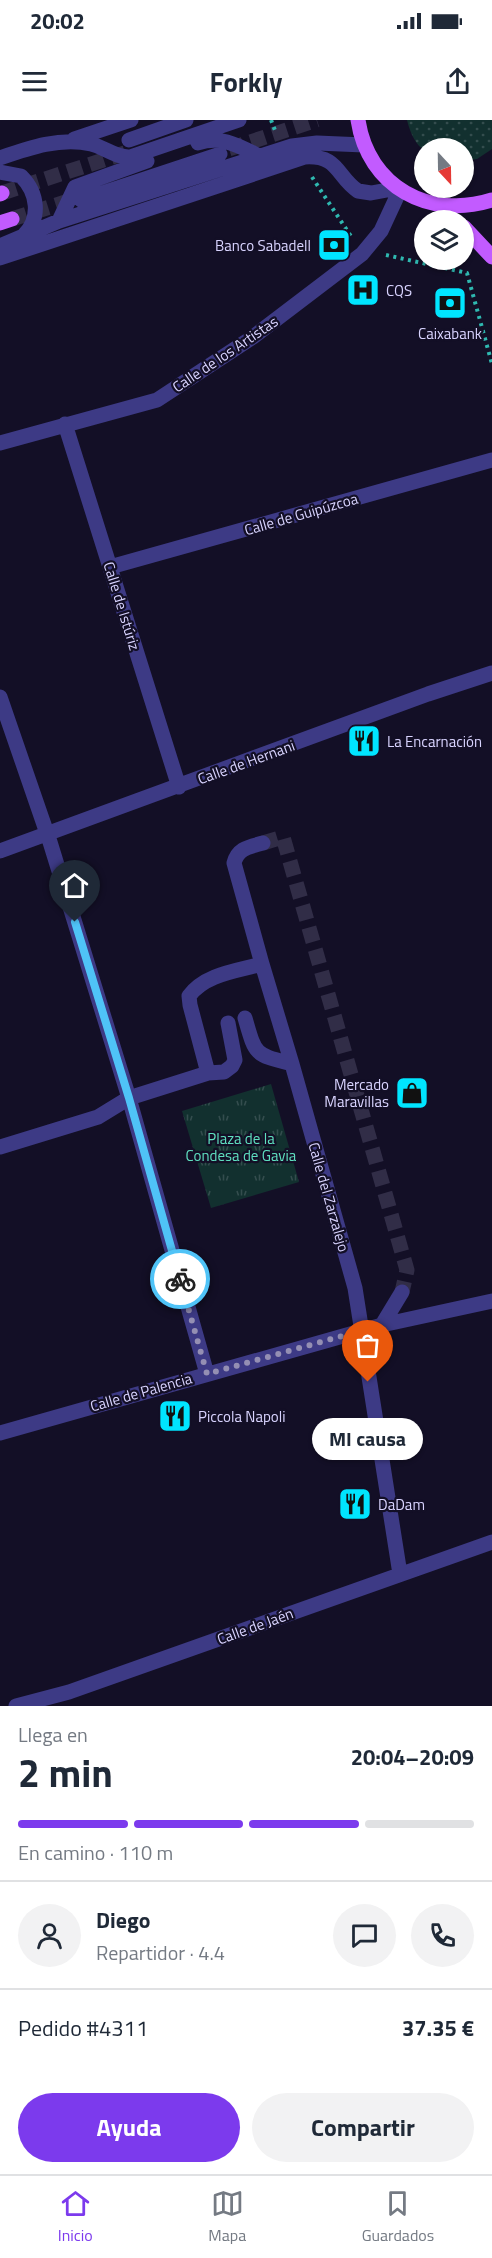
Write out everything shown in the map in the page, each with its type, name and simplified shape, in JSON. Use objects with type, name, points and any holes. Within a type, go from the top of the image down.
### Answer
[{"type":"main road","points":[[358,120],[364,145],[379,170],[399,189],[415,198],[438,205],[476,205],[492,200]]},
{"type":"main road","points":[[438,205],[444,210]]},
{"type":"main road","points":[[474,238],[492,257]]},
{"type":"street","points":[[0,170],[66,141],[130,120]]},
{"type":"street","points":[[129,140],[186,120]]},
{"type":"street","points":[[0,158],[39,146],[66,141],[90,144],[121,157],[130,157],[239,120]]},
{"type":"street","points":[[59,221],[75,187],[202,142],[227,141],[260,156]]},
{"type":"street","points":[[7,244],[59,221],[303,143],[364,145]]},
{"type":"street","points":[[81,200],[220,154]]},
{"type":"street","points":[[0,258],[305,158],[319,157],[329,161],[339,168],[355,189],[362,192],[399,189]]},
{"type":"street","points":[[0,170],[21,176],[30,188],[35,203],[36,217],[33,223],[24,235],[7,244]]},
{"type":"street","name":"Calle de los Artistas","points":[[0,443],[157,400],[253,337],[362,254],[381,231],[399,189]]},
{"type":"street","name":"Calle de Istúriz","points":[[65,424],[179,787]]},
{"type":"street","name":"Calle de Guipúzcoa","points":[[110,567],[492,460]]},
{"type":"street","name":"Calle de Hernani","points":[[0,850],[179,787],[428,694],[492,673]]},
{"type":"street","points":[[1,701],[48,834],[129,1098],[207,1374]]},
{"type":"street","points":[[263,843],[244,848],[236,855],[234,863],[292,1064]]},
{"type":"street","points":[[208,1073],[189,996],[195,987],[204,981],[262,964]]},
{"type":"street","points":[[245,1018],[256,1052],[262,1056],[292,1064]]},
{"type":"street","points":[[0,1147],[98,1117],[129,1098],[208,1073],[224,1072],[232,1066],[235,1060],[228,1023]]},
{"type":"street","name":"Calle del Zarzalejo","points":[[292,1064],[355,1288],[400,1574]]},
{"type":"street","points":[[382,1325],[402,1292]]},
{"type":"street","name":"Calle de Palencia","points":[[0,1433],[382,1325],[492,1301]]},
{"type":"street","name":"Calle de Jaén","points":[[16,1706],[69,1692],[492,1542]]},
{"type":"path","points":[[474,297],[492,364]]},
{"type":"green space","points":[[407,120],[492,120],[492,149],[474,159],[474,138],[414,139]]},
{"type":"green space","name":"Plaza de la Condesa de Gavia","points":[[271,1084],[299,1182],[211,1208],[182,1111]]},
{"type":"tunnel","points":[[229,149],[317,120]]},
{"type":"tunnel","points":[[2,193],[125,153]]},
{"type":"tunnel","points":[[12,219],[78,198]]},
{"type":"tunnel","points":[[263,843],[283,837],[407,1270],[402,1292]]},
{"type":"way so far","points":[[180,1279],[207,1374],[360,1331],[368,1382]]},
{"type":"place","name":"Banco Sabadell","points":[[334,245]]},
{"type":"place","name":"CQS","points":[[363,290]]},
{"type":"place","name":"Caixabank","points":[[450,303]]},
{"type":"place","name":"La Encarnación","points":[[364,741]]},
{"type":"place","name":"Mercado Maravillas","points":[[412,1093]]},
{"type":"place","name":"MI causa","points":[[368,1382]]},
{"type":"place","name":"Piccola Napoli","points":[[175,1416]]},
{"type":"place","name":"DaDam","points":[[355,1504]]},
{"type":"route","points":[[75,922],[129,1098],[180,1279]]}]
